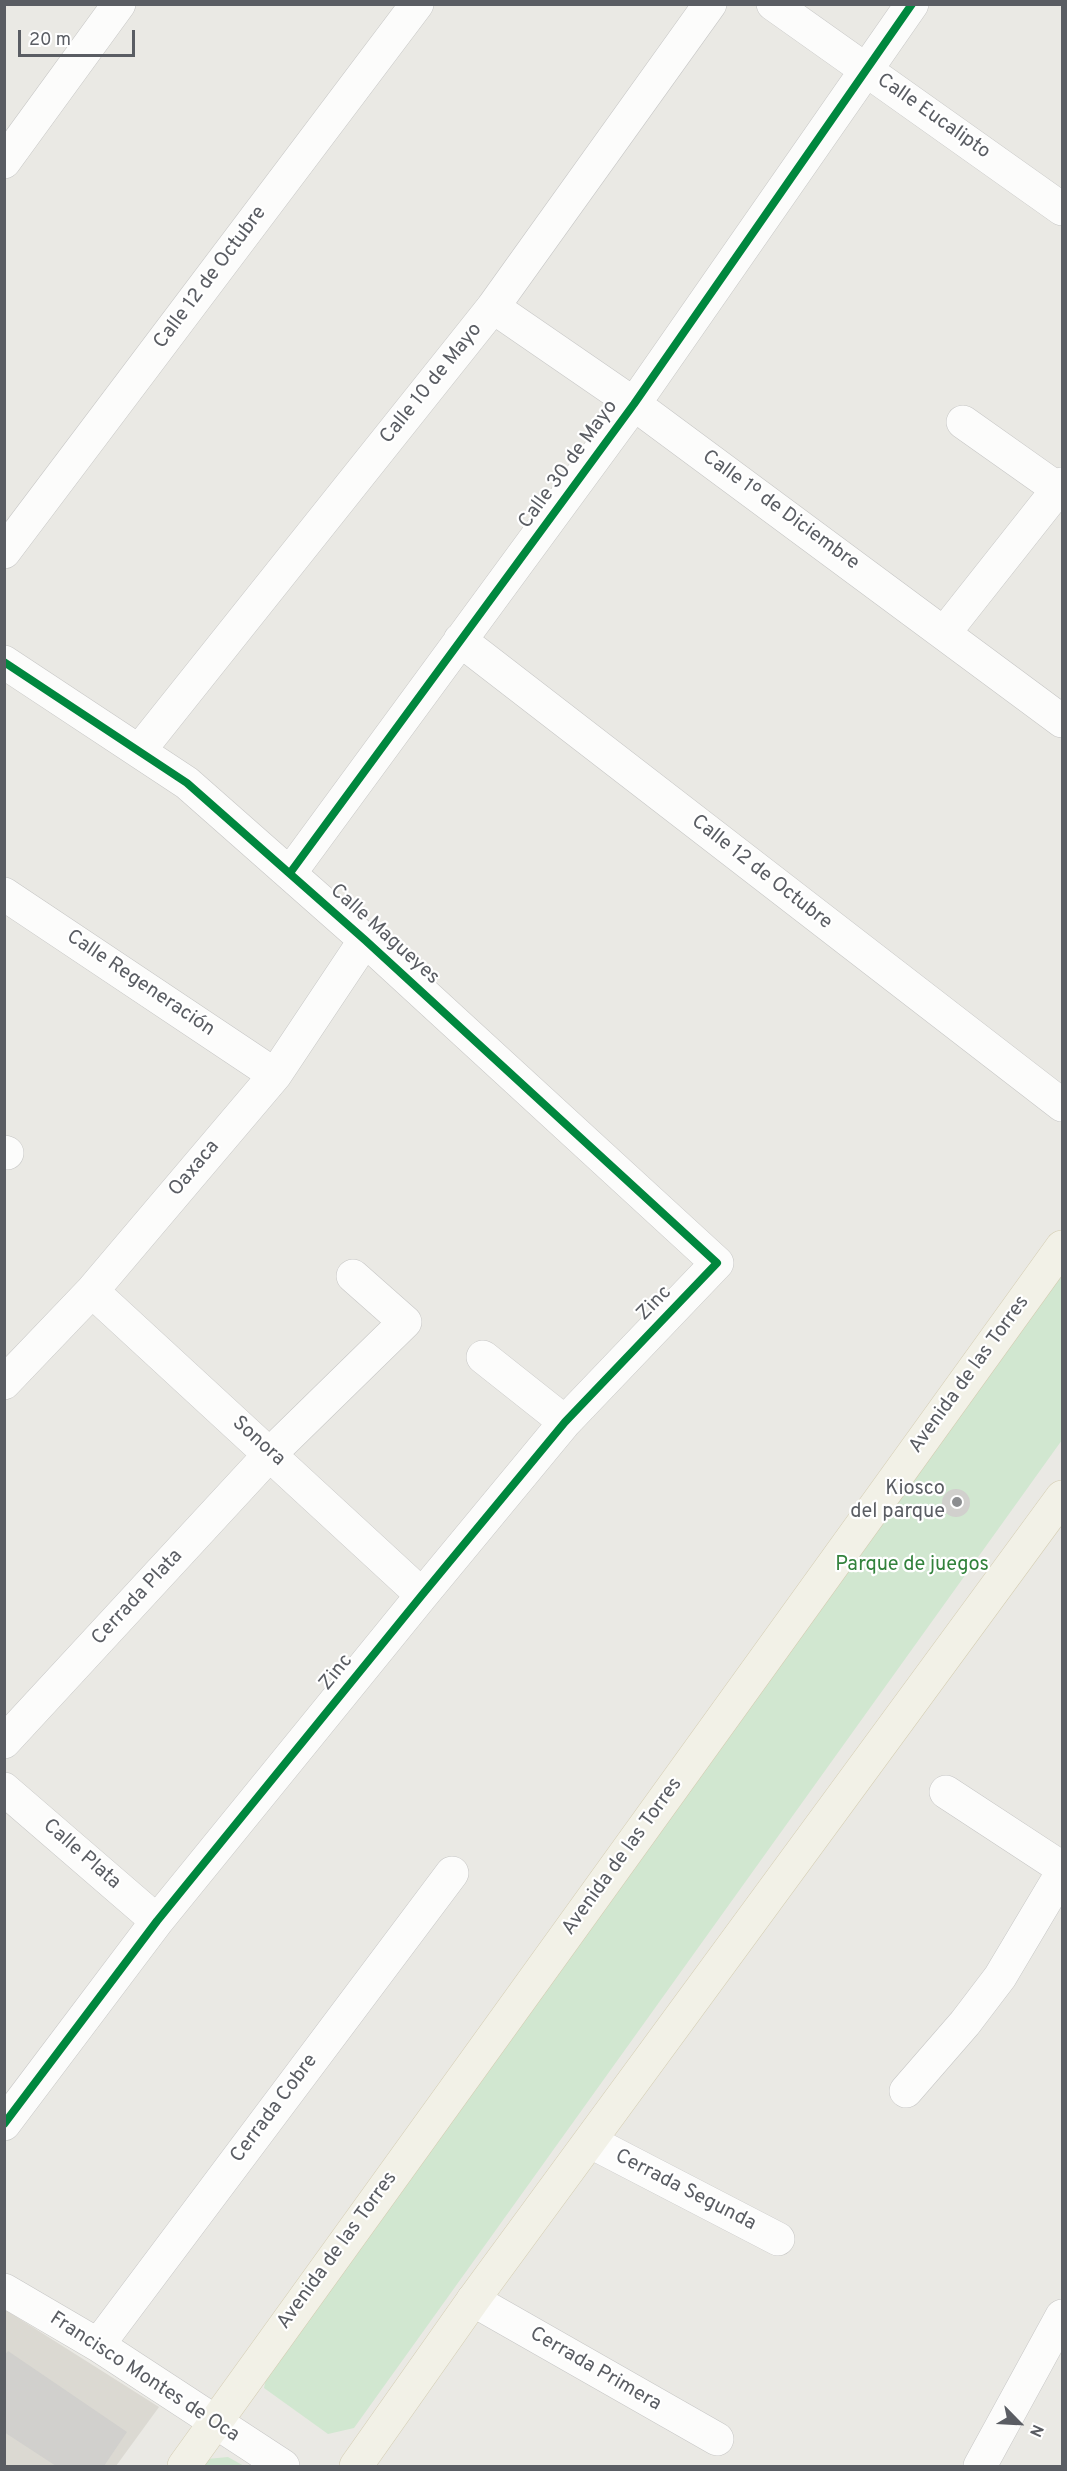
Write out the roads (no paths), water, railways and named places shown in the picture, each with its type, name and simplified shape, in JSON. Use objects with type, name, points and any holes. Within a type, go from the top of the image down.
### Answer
[{"type":"main road","name":"Avenida de las Torres","points":[[184,2466],[1062,1247]]},
{"type":"main road","points":[[356,2466],[473,2300],[1062,1497]]},
{"type":"street","points":[[4,162],[118,4]]},
{"type":"street","name":"Calle 12 de Octubre","points":[[4,552],[417,4]]},
{"type":"street","name":"Calle 10 de Mayo","points":[[139,751],[493,307],[710,4]]},
{"type":"street","name":"Calle Eucalipto","points":[[774,4],[1062,209]]},
{"type":"street","name":"Calle 30 de Mayo","points":[[290,873],[634,404],[864,69],[912,4]]},
{"type":"street","name":"Calle 1º de Diciembre","points":[[493,307],[634,404],[945,632],[1062,721]]},
{"type":"street","points":[[945,632],[1061,488],[963,422]]},
{"type":"street","name":"Calle 12 de Octubre","points":[[460,640],[1062,1105]]},
{"type":"street","name":"Calle Magueyes","points":[[4,662],[187,783],[365,940],[717,1263]]},
{"type":"street","name":"Calle Regeneración","points":[[4,894],[275,1075]]},
{"type":"street","name":"Oaxaca","points":[[4,1383],[92,1291],[275,1075],[365,940]]},
{"type":"street","name":"Zinc","points":[[7,2113],[157,1921],[565,1422],[717,1263]]},
{"type":"street","name":"Cerrada Plata","points":[[4,1742],[271,1453],[405,1322],[353,1276]]},
{"type":"street","name":"Sonora","points":[[92,1291],[271,1453],[422,1595]]},
{"type":"street","points":[[483,1357],[565,1422]]},
{"type":"street","name":"Calle Plata","points":[[4,1789],[157,1921]]},
{"type":"street","points":[[946,1791],[1062,1868]]},
{"type":"street","name":"Cerrada Cobre","points":[[98,2345],[452,1873]]},
{"type":"street","points":[[906,2091],[965,2023],[1000,1977],[1062,1873]]},
{"type":"street","name":"Cerrada Segunda","points":[[591,2142],[778,2239]]},
{"type":"street","name":"Francisco Montes de Oca","points":[[4,2290],[98,2345],[283,2466]]},
{"type":"street","name":"Cerrada Primera","points":[[473,2300],[717,2439]]},
{"type":"street","points":[[980,2466],[1062,2316]]},
{"type":"place","name":"Kiosco del parque","points":[[957,1502]]},
{"type":"park label","name":"Parque de juegos","points":[[912,1566]]}]
